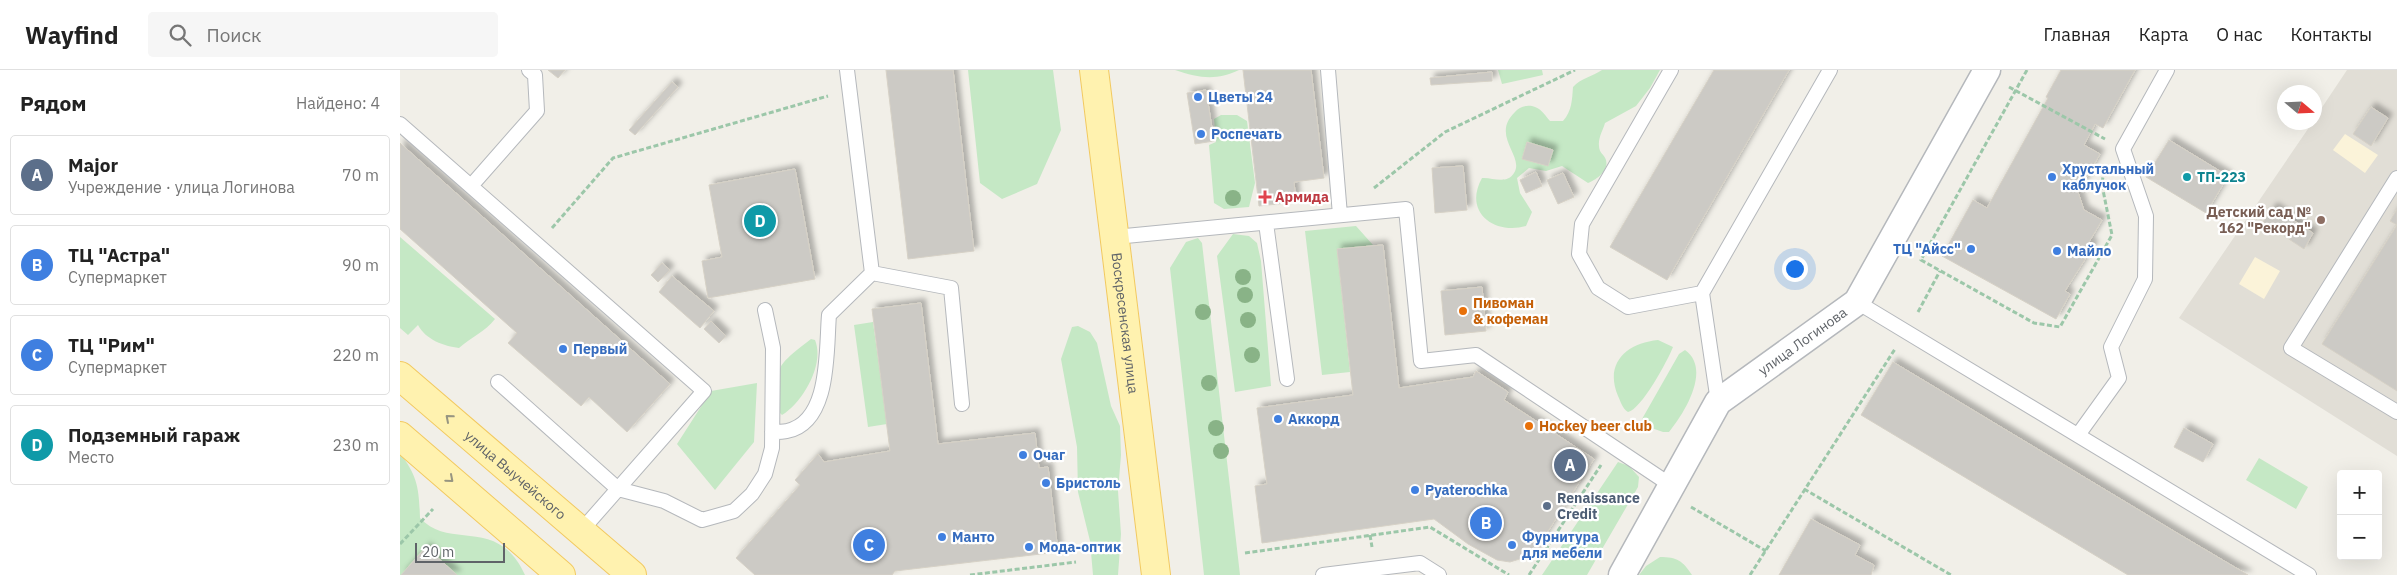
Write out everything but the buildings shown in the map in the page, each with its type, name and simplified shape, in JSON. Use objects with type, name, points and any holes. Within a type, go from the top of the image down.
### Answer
[{"type":"main road","name":"Воскресенская улица","points":[[1094,70],[1156,575]]},
{"type":"main road","name":"улица Выучейского","points":[[400,376],[632,575]]},
{"type":"main road","points":[[400,436],[562,575]]},
{"type":"street","name":"улица Логинова","points":[[1622,575],[1718,402],[1857,302],[1986,71]]},
{"type":"lane","points":[[471,186],[537,111],[535,75],[529,70]]},
{"type":"lane","points":[[847,70],[872,273]]},
{"type":"lane","points":[[1328,70],[1340,215]]},
{"type":"lane","points":[[1671,70],[1582,224],[1579,254],[1598,288],[1628,307],[1702,293]]},
{"type":"lane","points":[[1718,402],[1702,293],[1830,70]]},
{"type":"lane","points":[[2078,436],[2119,378],[2111,347],[2145,279],[2146,216],[2123,149],[2167,70]]},
{"type":"lane","points":[[400,124],[704,390],[581,531]]},
{"type":"lane","points":[[2397,178],[2291,348],[2397,412]]},
{"type":"lane","points":[[1115,237],[1406,209],[1421,361],[1476,356],[1669,489]]},
{"type":"lane","points":[[1266,222],[1287,379]]},
{"type":"lane","points":[[872,273],[951,288],[962,404]]},
{"type":"lane","points":[[772,432],[788,431],[800,425],[814,412],[823,390],[829,314],[872,273]]},
{"type":"lane","points":[[1857,302],[2309,575]]},
{"type":"lane","points":[[498,382],[618,489],[664,501],[702,520],[734,511],[752,494],[765,474],[772,448],[773,348],[765,310]]},
{"type":"lane","points":[[1323,575],[1420,563],[1439,575]]},
{"type":"path","points":[[1340,215],[1445,132],[1575,70]]},
{"type":"path","points":[[2027,70],[1921,260],[2034,323],[2060,327],[2112,236],[2102,186],[2107,140],[2112,133]]},
{"type":"path","points":[[1986,71],[2015,90],[2123,149]]},
{"type":"path","points":[[537,244],[613,158],[850,90]]},
{"type":"path","points":[[1750,575],[1906,332],[1940,271]]},
{"type":"path","points":[[1529,575],[1604,460]]},
{"type":"path","points":[[1669,489],[1766,551]]},
{"type":"path","points":[[1804,489],[1952,575]]},
{"type":"path","points":[[400,544],[433,509]]},
{"type":"path","points":[[970,575],[1076,562]]},
{"type":"shaded area","name":"Детский сад № 162 \"Рекорд\"","points":[[2347,70],[2397,70],[2397,456],[2179,318],[2307,130],[2322,130],[2322,108]]},
{"type":"green space","points":[[968,70],[1053,70],[1061,130],[1037,184],[1002,199],[980,183]]},
{"type":"green space","points":[[1175,70],[1239,70],[1223,76],[1207,77]]},
{"type":"green space","points":[[1498,70],[1542,70],[1543,75],[1502,84]]},
{"type":"green space","points":[[1602,70],[1660,70],[1650,88],[1636,106],[1605,123],[1599,143],[1600,150],[1606,160],[1604,171],[1595,180],[1588,183],[1562,166],[1546,171],[1529,168],[1517,178],[1520,193],[1532,212],[1526,226],[1514,228],[1493,224],[1479,211],[1476,201],[1477,190],[1482,178],[1503,180],[1511,177],[1514,173],[1515,160],[1506,129],[1508,121],[1518,109],[1532,106],[1540,110],[1550,121],[1563,121],[1570,109],[1573,87]]},
{"type":"green space","points":[[1221,115],[1237,115],[1247,121],[1255,183],[1249,207],[1224,209],[1214,203],[1209,145],[1216,142],[1214,119]]},
{"type":"green space","points":[[1356,226],[1373,245],[1337,249],[1350,372],[1322,375],[1305,231]]},
{"type":"green space","points":[[1233,234],[1249,236],[1257,243],[1261,261],[1271,386],[1235,392],[1217,256]]},
{"type":"green space","points":[[400,237],[495,319],[459,348],[447,346],[436,341],[426,335],[418,325],[408,335],[400,328]]},
{"type":"green space","points":[[1198,238],[1202,243],[1240,575],[1204,575],[1170,268],[1186,242]]},
{"type":"green space","points":[[873,322],[887,424],[868,427],[854,325]]},
{"type":"green space","points":[[1078,326],[1090,332],[1097,343],[1111,406],[1120,426],[1121,455],[1118,491],[1121,534],[1118,575],[1093,575],[1090,541],[1078,492],[1077,447],[1061,359],[1072,327]]},
{"type":"green space","points":[[811,339],[815,340],[817,360],[810,382],[797,401],[782,415],[778,411],[777,384],[780,369],[790,356]]},
{"type":"green space","points":[[1658,340],[1673,347],[1647,394],[1640,403],[1628,412],[1622,405],[1614,384],[1616,365],[1628,350],[1637,345]]},
{"type":"green space","points":[[1685,350],[1693,358],[1696,368],[1696,380],[1682,414],[1669,432],[1663,432],[1643,425],[1642,419],[1679,354]]},
{"type":"green space","points":[[757,383],[754,442],[715,490],[677,444],[711,391]]},
{"type":"green space","points":[[400,453],[414,476],[419,499],[420,518],[432,527],[445,532],[488,539],[501,545],[514,557],[525,575],[400,575]]},
{"type":"green space","points":[[2259,458],[2308,487],[2296,509],[2246,480]]},
{"type":"green space","points":[[1618,462],[1629,466],[1639,477],[1638,487],[1587,575],[1542,575]]},
{"type":"green space","points":[[1660,557],[1679,561],[1686,566],[1692,575],[1639,575],[1646,566]]},
{"type":"sand","points":[[2345,134],[2378,155],[2365,173],[2333,150]]},
{"type":"sand","points":[[2255,257],[2280,271],[2264,299],[2239,284]]},
{"type":"place","name":"Цветы 24","points":[[1198,97]]},
{"type":"place","name":"Роспечать","points":[[1201,134]]},
{"type":"place","name":"Хрустальный каблучок","points":[[2052,177]]},
{"type":"place","name":"ТП-223","points":[[2187,177]]},
{"type":"place","name":"Армида","points":[[1265,197]]},
{"type":"place","name":"Детский сад № 162 \"Рекорд\"","points":[[2321,220]]},
{"type":"place","name":"Подземный гараж","points":[[760,221]]},
{"type":"place","name":"ТЦ \"Айсс\"","points":[[1971,249]]},
{"type":"place","name":"Майло","points":[[2057,251]]},
{"type":"place","name":"Пивоман & кофеман","points":[[1463,311]]},
{"type":"place","name":"Первый","points":[[563,349]]},
{"type":"place","name":"Аккорд","points":[[1278,419]]},
{"type":"place","name":"Hockey beer club","points":[[1529,426]]},
{"type":"place","name":"Очаг","points":[[1023,455]]},
{"type":"place","name":"Major","points":[[1570,465]]},
{"type":"place","name":"Бристоль","points":[[1046,483]]},
{"type":"place","name":"Pyaterochka","points":[[1415,490]]},
{"type":"place","name":"Renaissance Credit","points":[[1547,506]]},
{"type":"place","name":"ТЦ \"Астра\"","points":[[1486,523]]},
{"type":"place","name":"Манто","points":[[942,537]]},
{"type":"place","name":"ТЦ \"Рим\"","points":[[869,545]]},
{"type":"place","name":"Фурнитура для мебели","points":[[1512,545]]},
{"type":"place","name":"Мода-оптик","points":[[1029,547]]}]
